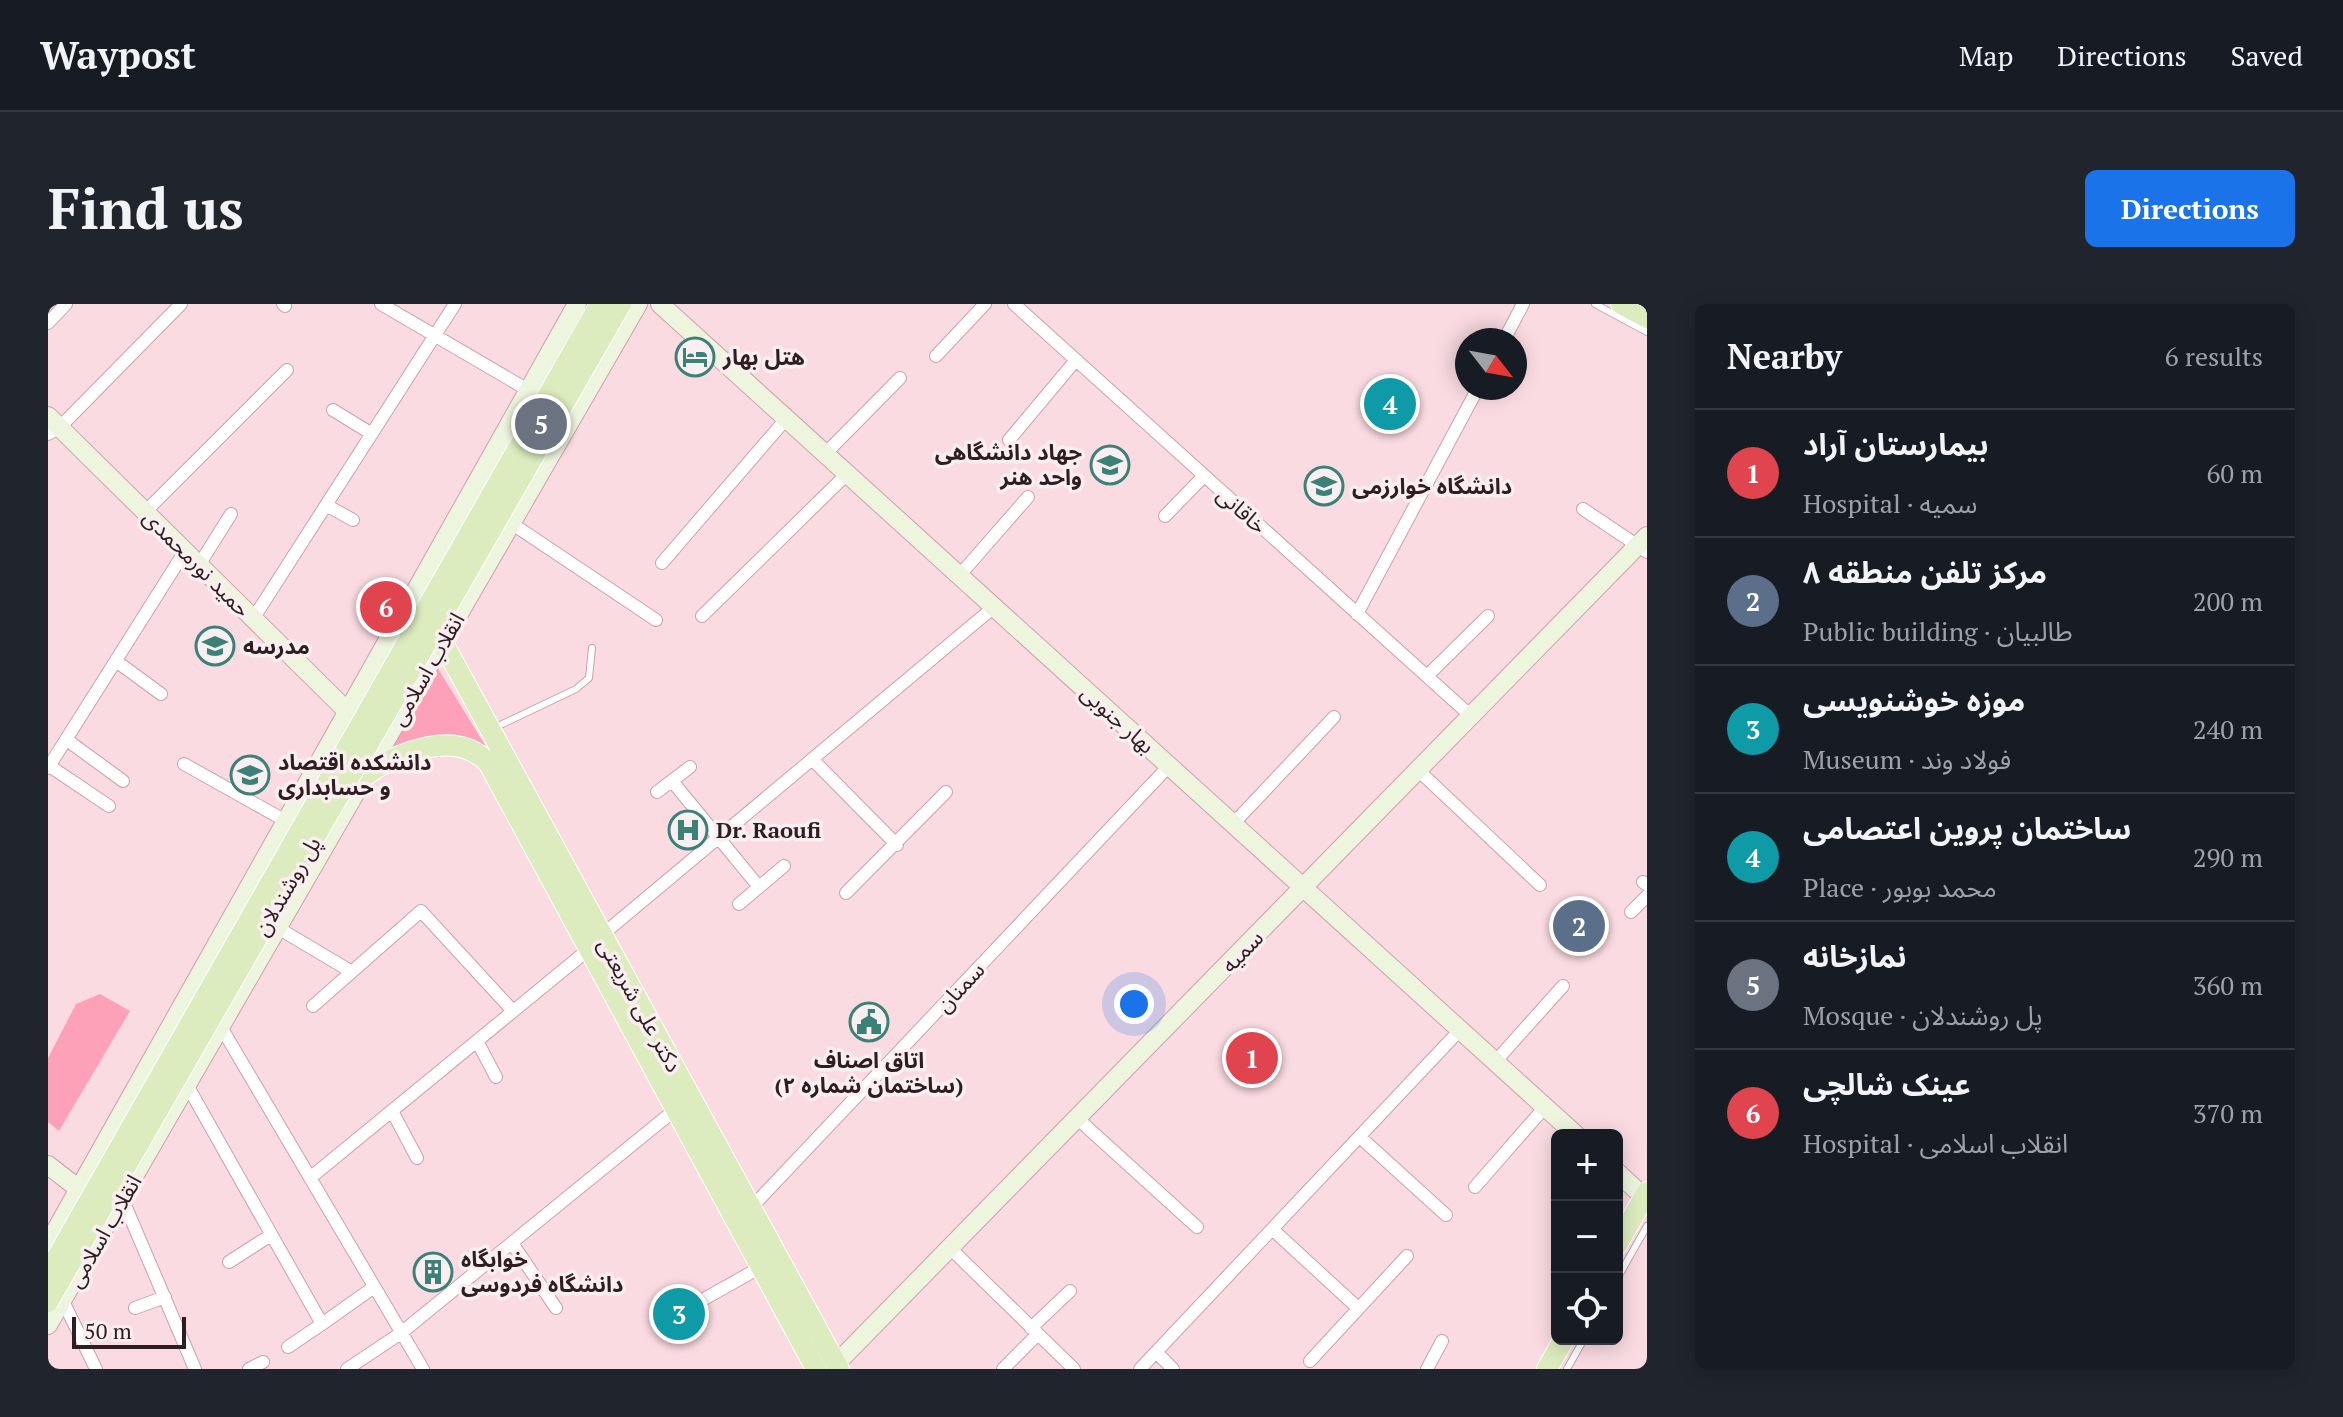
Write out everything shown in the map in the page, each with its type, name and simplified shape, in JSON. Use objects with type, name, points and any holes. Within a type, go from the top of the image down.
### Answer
[{"type":"main road","name":"انقلاب اسلامی","points":[[48,1244],[577,304]]},
{"type":"main road","name":"پل روشندلان","points":[[48,1273],[600,304]]},
{"type":"main road","name":"پل روشندلان","points":[[52,1312],[621,304]]},
{"type":"main road","name":"انقلاب اسلامی","points":[[52,1312],[157,1139],[638,304]]},
{"type":"main road","name":"بهار جنوبی","points":[[660,304],[1569,1129]]},
{"type":"main road","points":[[1621,304],[1647,318]]},
{"type":"main road","name":"حمید نورمحمدی","points":[[52,426],[145,512],[346,710]]},
{"type":"main road","points":[[502,435],[504,451],[516,467],[545,466]]},
{"type":"main road","name":"سمیه","points":[[836,1368],[1418,770],[1644,544]]},
{"type":"main road","points":[[389,634],[397,630],[415,629],[442,641]]},
{"type":"main road","name":"دکتر علی شریعتی","points":[[442,641],[491,730],[676,1109],[816,1369]]},
{"type":"main road","name":"دکتر علی شریعتی","points":[[366,775],[396,757],[421,748],[451,747],[484,758],[596,942],[751,1208],[836,1368]]},
{"type":"main road","points":[[120,1116],[122,1126],[146,1142],[157,1139]]},
{"type":"main road","points":[[48,1165],[79,1189]]},
{"type":"main road","points":[[1623,1177],[1646,1196],[1623,1235]]},
{"type":"main road","points":[[1547,1369],[1561,1345]]},
{"type":"street","points":[[48,323],[66,304]]},
{"type":"street","points":[[52,426],[181,304]]},
{"type":"street","points":[[381,304],[528,390]]},
{"type":"street","points":[[253,619],[455,304]]},
{"type":"street","points":[[936,356],[985,304]]},
{"type":"street","name":"خاقانی","points":[[1014,304],[1471,716]]},
{"type":"street","points":[[1510,328],[1523,304]]},
{"type":"street","points":[[1009,440],[1076,360]]},
{"type":"street","points":[[145,512],[287,370]]},
{"type":"street","points":[[825,454],[900,378]]},
{"type":"street","points":[[1357,614],[1472,400]]},
{"type":"street","points":[[333,410],[372,434]]},
{"type":"street","points":[[662,563],[786,419]]},
{"type":"street","points":[[702,616],[847,474]]},
{"type":"street","points":[[1165,516],[1204,476]]},
{"type":"street","points":[[959,576],[1028,497]]},
{"type":"street","points":[[326,505],[353,520]]},
{"type":"street","points":[[1583,509],[1644,544]]},
{"type":"street","points":[[199,565],[231,514]]},
{"type":"street","points":[[511,523],[656,620]]},
{"type":"street","points":[[109,806],[49,766],[185,551]]},
{"type":"street","points":[[310,1178],[994,607]]},
{"type":"street","points":[[1427,676],[1488,616]]},
{"type":"street","points":[[116,661],[161,694]]},
{"type":"street","points":[[1233,824],[1334,717]]},
{"type":"street","points":[[67,740],[123,781]]},
{"type":"street","points":[[812,759],[897,845]]},
{"type":"street","points":[[184,764],[284,820]]},
{"type":"street","name":"سمنان","points":[[751,1208],[1169,766]]},
{"type":"street","points":[[657,792],[690,767]]},
{"type":"street","points":[[1418,770],[1540,885]]},
{"type":"street","points":[[672,781],[759,887]]},
{"type":"street","points":[[846,893],[897,845],[946,792]]},
{"type":"street","points":[[739,904],[784,866]]},
{"type":"street","points":[[1631,912],[1647,896]]},
{"type":"street","points":[[313,1006],[421,911],[513,1011]]},
{"type":"street","points":[[278,928],[352,972]]},
{"type":"street","points":[[1495,1062],[1563,986]]},
{"type":"street","points":[[221,1027],[423,1369]]},
{"type":"street","points":[[1140,1369],[1460,1030]]},
{"type":"street","points":[[477,1041],[496,1077]]},
{"type":"street","points":[[187,1085],[322,1324]]},
{"type":"street","points":[[1475,1187],[1545,1107]]},
{"type":"street","points":[[347,1369],[401,1333],[676,1109]]},
{"type":"street","points":[[392,1111],[417,1158]]},
{"type":"street","points":[[1078,1119],[1197,1227]]},
{"type":"street","points":[[1360,1137],[1446,1215]]},
{"type":"street","points":[[122,1198],[195,1369]]},
{"type":"street","points":[[1272,1229],[1358,1308]]},
{"type":"street","points":[[229,1262],[271,1235]]},
{"type":"street","points":[[512,1243],[556,1308]]},
{"type":"street","points":[[951,1249],[1074,1369]]},
{"type":"street","points":[[1310,1361],[1407,1256]]},
{"type":"street","points":[[681,1312],[761,1267]]},
{"type":"street","points":[[288,1347],[374,1287]]},
{"type":"street","points":[[1003,1369],[1070,1291]]},
{"type":"street","points":[[135,1308],[165,1297]]},
{"type":"street","points":[[52,1312],[96,1369]]},
{"type":"street","points":[[1427,1369],[1442,1341]]},
{"type":"street","points":[[1156,1352],[1173,1369]]},
{"type":"street","points":[[249,1369],[263,1362]]},
{"type":"lane","points":[[1595,304],[1647,332]]},
{"type":"lane","points":[[491,730],[576,689],[589,678],[592,648]]},
{"type":"lane","points":[[1620,1273],[1647,1226]]},
{"type":"lane","points":[[1567,1369],[1581,1345]]},
{"type":"shaded area","points":[[437,667],[488,750],[387,753]]},
{"type":"shaded area","points":[[100,994],[130,1011],[59,1131],[48,1122],[48,1058],[76,1004]]},
{"type":"place","name":"هتل بهار","points":[[695,357]]},
{"type":"place","name":"ساختمان پروین اعتصامی","points":[[1390,404]]},
{"type":"place","name":"نمازخانه","points":[[541,424]]},
{"type":"place","name":"جهاد دانشگاهی واحد هنر","points":[[1110,465]]},
{"type":"place","name":"دانشگاه خوارزمی","points":[[1324,486]]},
{"type":"place","name":"عينک شالچی","points":[[386,607]]},
{"type":"place","name":"مدرسه","points":[[215,646]]},
{"type":"place","name":"دانشکده اقتصاد و حسابداری","points":[[250,775]]},
{"type":"place","name":"Dr. Raoufi","points":[[688,830]]},
{"type":"place","name":"مرکز تلفن منطقه ۸","points":[[1579,926]]},
{"type":"place","name":"اتاق اصناف (ساختمان شماره ۲)","points":[[869,1022]]},
{"type":"place","name":"بیمارستان آراد","points":[[1252,1058]]},
{"type":"place","name":"خوابگاه دانشگاه فردوسی","points":[[433,1272]]},
{"type":"place","name":"موزه خوشنویسی","points":[[679,1314]]}]
